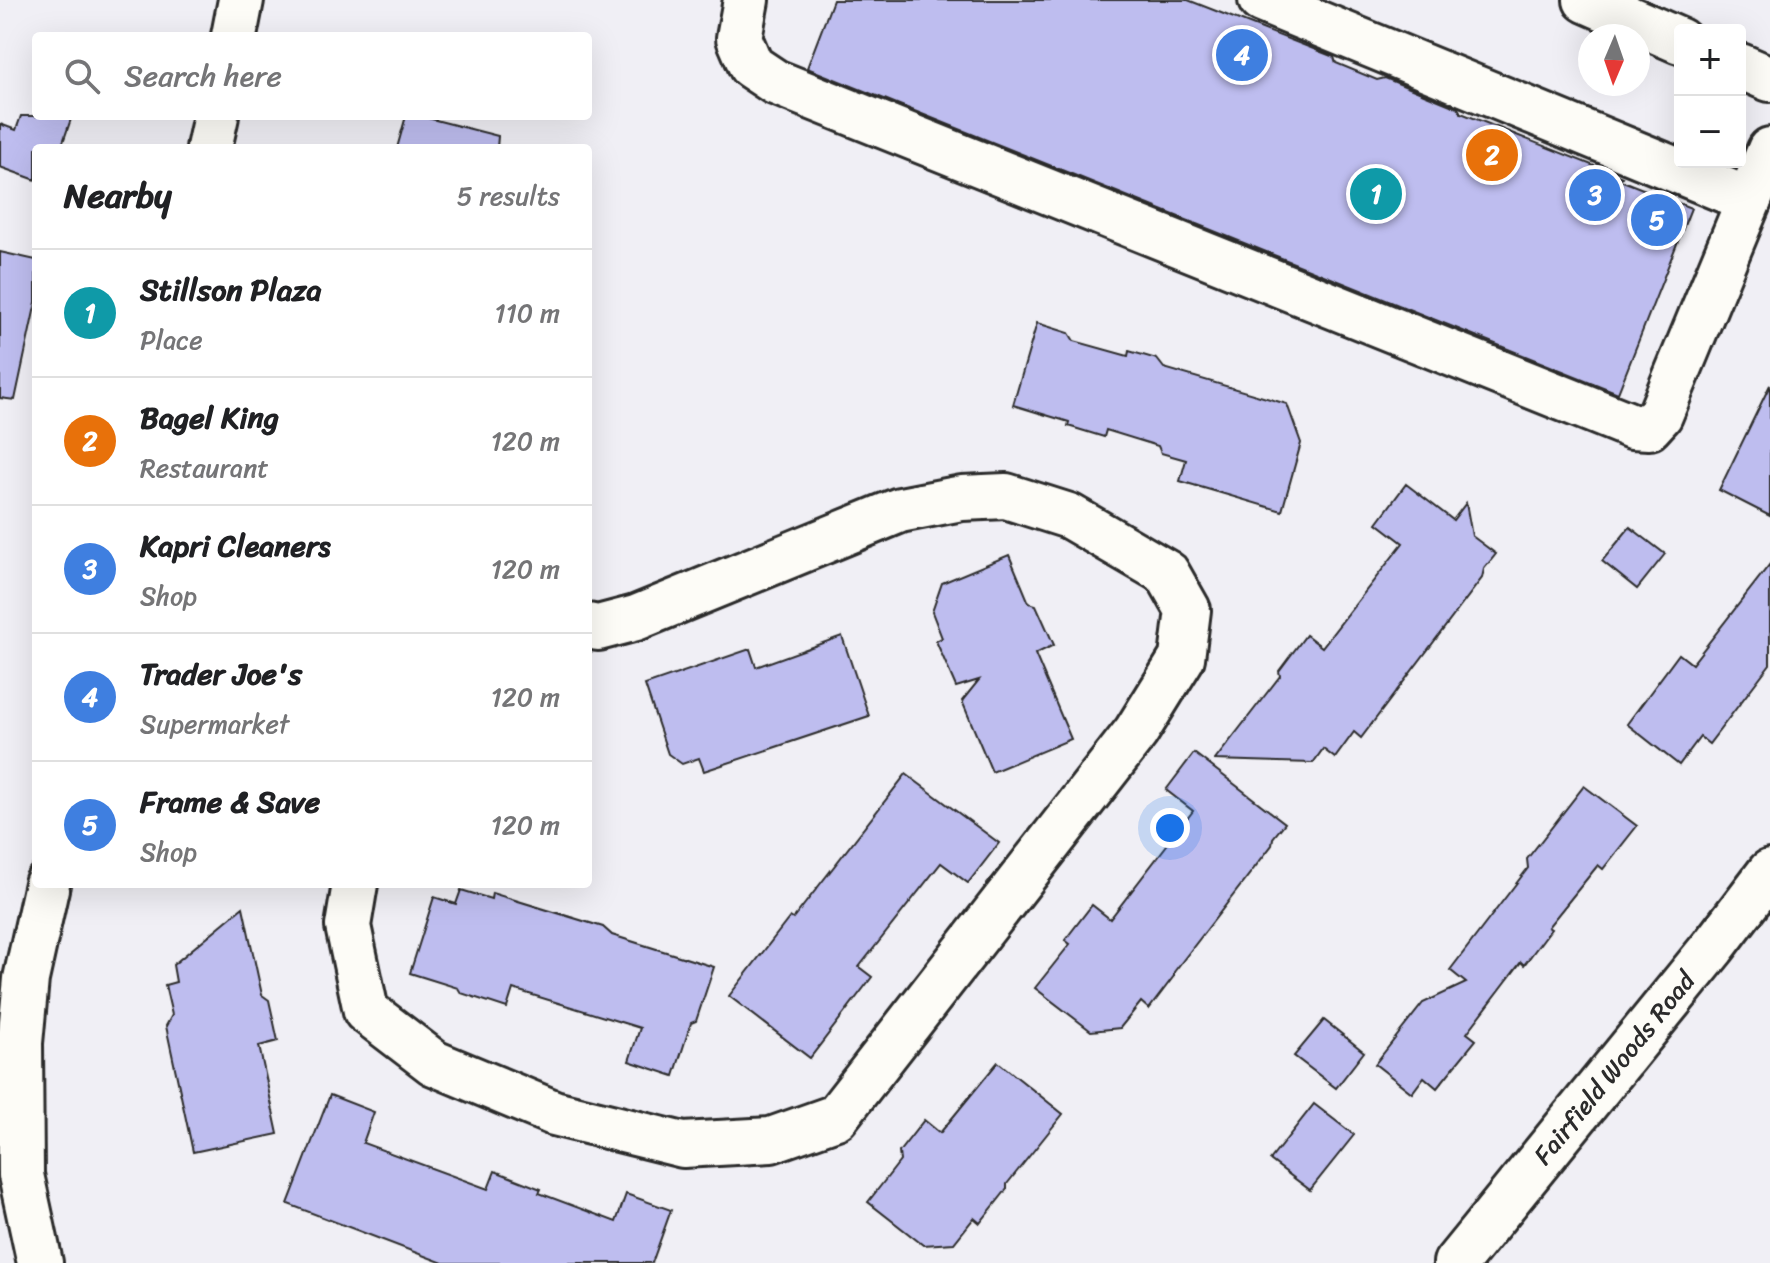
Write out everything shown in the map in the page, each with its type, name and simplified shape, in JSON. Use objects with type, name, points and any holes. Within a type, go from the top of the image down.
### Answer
[{"type":"main road","points":[[235,32],[241,0]]},
{"type":"main road","points":[[746,0],[739,38],[751,66],[775,82],[1632,426],[1649,427],[1660,415],[1770,150]]},
{"type":"main road","points":[[1261,0],[1749,200]]},
{"type":"main road","points":[[1586,0],[1674,38]]},
{"type":"main road","points":[[1746,69],[1770,79]]},
{"type":"main road","points":[[210,144],[215,120]]},
{"type":"main road","points":[[354,888],[348,926],[366,1011],[434,1063],[554,1113],[683,1145],[771,1140],[836,1117],[1136,732],[1182,658],[1188,610],[1167,573],[1069,516],[1006,496],[962,498],[900,510],[636,618],[592,627]]},
{"type":"main road","name":"Fairfield Woods Road","points":[[1456,1263],[1713,947],[1770,872]]},
{"type":"main road","points":[[40,1263],[21,1175],[10,1042],[46,888]]},
{"type":"building","points":[[833,0],[1188,0],[1334,57],[1336,63],[1377,80],[1385,78],[1458,108],[1461,113],[1691,208],[1618,393],[807,68]]},
{"type":"building","points":[[21,116],[32,116],[32,120],[71,120],[62,144],[32,144],[32,179],[0,167],[0,124],[16,130]]},
{"type":"building","points":[[405,120],[436,120],[498,136],[497,144],[398,144]]},
{"type":"building","points":[[0,252],[32,259],[32,321],[15,400],[0,398]]},
{"type":"building","points":[[1037,323],[1069,333],[1074,341],[1128,356],[1129,351],[1157,359],[1164,368],[1287,404],[1301,443],[1282,511],[1180,481],[1186,460],[1161,453],[1158,446],[1106,430],[1104,437],[1068,426],[1069,422],[1013,405]]},
{"type":"building","points":[[1770,385],[1770,516],[1719,490]]},
{"type":"building","points":[[1406,484],[1453,520],[1466,503],[1472,536],[1496,554],[1484,569],[1482,578],[1361,738],[1354,732],[1335,758],[1323,749],[1313,763],[1215,760],[1280,676],[1279,671],[1306,635],[1322,647],[1403,543],[1377,523]]},
{"type":"building","points":[[1630,527],[1665,554],[1637,589],[1602,561]]},
{"type":"building","points":[[1009,555],[1029,603],[1036,605],[1054,645],[1035,654],[1071,739],[992,772],[962,701],[979,680],[956,687],[936,641],[942,638],[932,612],[942,583]]},
{"type":"building","points":[[1770,564],[1770,664],[1709,744],[1700,737],[1679,765],[1627,724],[1679,654],[1692,664]]},
{"type":"building","points":[[842,636],[869,716],[704,771],[699,758],[682,764],[668,754],[645,685],[750,649],[756,667]]},
{"type":"building","points":[[1194,753],[1285,823],[1273,838],[1272,845],[1149,1009],[1141,1002],[1120,1028],[1091,1031],[1035,988],[1070,944],[1065,940],[1092,905],[1110,919],[1193,811],[1166,790]]},
{"type":"building","points":[[906,774],[999,843],[968,883],[941,863],[859,967],[872,977],[810,1058],[729,996]]},
{"type":"building","points":[[1584,786],[1637,826],[1603,869],[1598,865],[1548,927],[1551,929],[1524,965],[1521,962],[1467,1033],[1476,1040],[1437,1088],[1424,1077],[1412,1093],[1375,1064],[1423,1003],[1466,983],[1450,970],[1528,868],[1527,859]]},
{"type":"building","points":[[461,890],[491,899],[492,893],[603,927],[612,935],[714,967],[674,1076],[629,1061],[640,1028],[513,989],[507,1008],[410,973],[434,897],[456,904]]},
{"type":"building","points":[[243,907],[262,995],[269,1000],[278,1041],[259,1046],[278,1134],[193,1152],[166,1026],[172,1015],[165,985],[176,982],[173,965]]},
{"type":"building","points":[[1324,1020],[1364,1052],[1336,1088],[1294,1056]]},
{"type":"building","points":[[998,1062],[1063,1114],[980,1223],[974,1218],[954,1243],[923,1245],[868,1202],[900,1161],[899,1152],[924,1120],[940,1133]]},
{"type":"building","points":[[330,1095],[374,1112],[363,1143],[488,1189],[495,1171],[541,1189],[539,1193],[616,1222],[626,1194],[671,1210],[652,1263],[443,1263],[288,1204]]},
{"type":"building","points":[[1314,1104],[1354,1135],[1310,1190],[1270,1160]]},
{"type":"place","name":"Trader Joe's","points":[[1242,55]]},
{"type":"place","name":"Bagel King","points":[[1492,155]]},
{"type":"place","name":"Stillson Plaza","points":[[1376,194]]},
{"type":"place","name":"Kapri Cleaners","points":[[1595,195]]},
{"type":"place","name":"Frame & Save","points":[[1657,220]]}]
